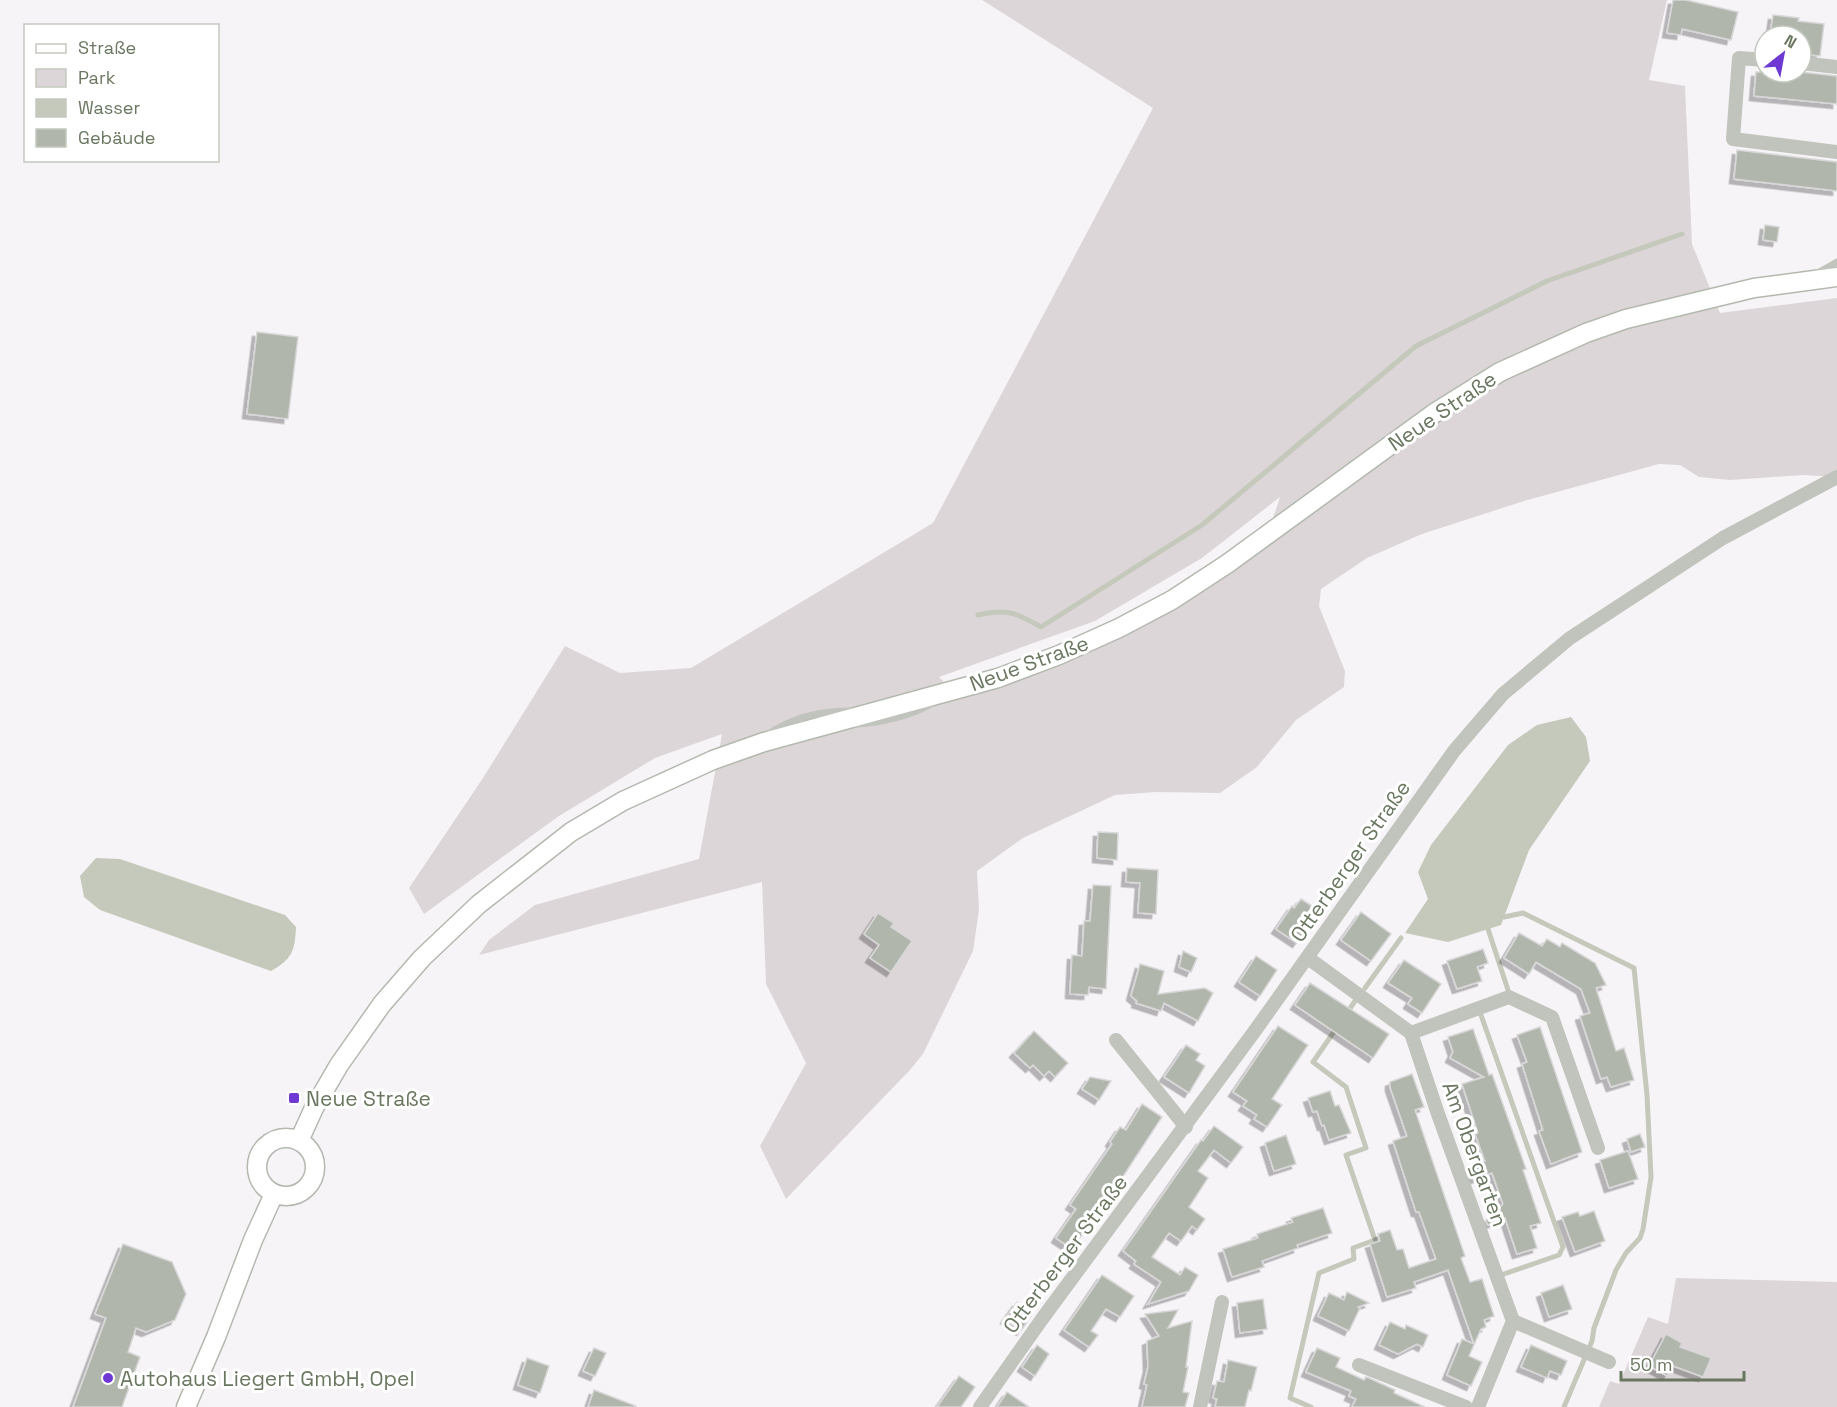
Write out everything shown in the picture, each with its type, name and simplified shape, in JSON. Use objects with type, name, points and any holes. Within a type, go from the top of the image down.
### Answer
[{"type":"main road","name":"Neue Straße","points":[[299,1141],[314,1108],[339,1065],[382,1004],[422,958],[479,904],[571,832],[623,801],[713,760],[750,747],[998,678],[1059,655],[1119,628],[1172,600],[1227,564],[1433,414],[1500,372],[1528,358],[1626,319],[1754,288],[1837,277]]},
{"type":"main road","points":[[282,1138],[299,1141],[307,1147],[315,1163],[312,1181],[299,1193],[290,1196],[274,1194],[260,1180],[257,1171],[260,1154],[266,1146],[282,1138]]},
{"type":"main road","points":[[186,1407],[253,1240],[274,1194]]},
{"type":"street","points":[[1753,59],[1739,57],[1733,139],[1837,152]]},
{"type":"street","points":[[1813,64],[1837,66]]},
{"type":"street","name":"Otterberger Straße","points":[[980,1407],[1042,1319],[1186,1127],[1454,751],[1503,694],[1569,638],[1722,538],[1837,477]]},
{"type":"street","points":[[1308,958],[1411,1033],[1509,997],[1552,1017],[1598,1148]]},
{"type":"street","name":"Am Obergarten","points":[[1411,1033],[1513,1321]]},
{"type":"street","points":[[1116,1040],[1186,1127]]},
{"type":"street","points":[[1200,1407],[1222,1302]]},
{"type":"street","points":[[1478,1407],[1513,1321],[1605,1360]]},
{"type":"street","points":[[1359,1365],[1466,1407]]},
{"type":"lane","points":[[1802,282],[1837,262]]},
{"type":"lane","points":[[825,725],[877,723],[925,708],[948,691]]},
{"type":"lane","points":[[750,747],[781,725],[826,711],[876,711]]},
{"type":"green space","points":[[982,0],[1667,0],[1649,80],[1685,86],[1692,244],[1720,313],[1837,298],[1837,477],[1803,475],[1730,480],[1699,477],[1680,465],[1659,464],[1524,501],[1422,534],[1367,558],[1321,589],[1319,606],[1345,671],[1344,687],[1296,720],[1257,767],[1220,793],[1156,792],[1115,795],[1023,838],[977,871],[979,910],[973,951],[923,1054],[786,1199],[760,1146],[806,1063],[766,984],[762,882],[479,955],[489,940],[535,905],[699,859],[722,734],[655,758],[559,816],[424,914],[409,888],[483,778],[565,646],[620,673],[691,668],[933,523],[1153,108]],"holes":[[[1280,497],[1263,549],[1154,620],[1061,660],[957,696],[939,677],[1095,621],[1202,558]]]},
{"type":"green space","points":[[1676,1278],[1837,1282],[1837,1407],[1599,1407],[1610,1381],[1619,1384],[1648,1317],[1668,1324]]},
{"type":"water","points":[[1571,717],[1586,737],[1590,761],[1529,850],[1501,925],[1448,942],[1405,933],[1428,899],[1418,872],[1431,845],[1508,745],[1537,725]]},
{"type":"water","points":[[96,858],[120,859],[285,915],[296,927],[291,954],[271,971],[100,910],[84,897],[80,876]]},
{"type":"building","points":[[1673,0],[1686,0],[1738,12],[1731,40],[1682,29],[1681,35],[1667,33]]},
{"type":"building","points":[[1773,15],[1824,24],[1820,56],[1813,55],[1813,24],[1772,24]]},
{"type":"building","points":[[1813,73],[1837,76],[1837,104],[1754,96],[1755,84],[1813,84]]},
{"type":"building","points":[[1737,150],[1837,162],[1837,191],[1734,179]]},
{"type":"building","points":[[1765,225],[1779,227],[1777,242],[1763,240]]},
{"type":"building","points":[[257,332],[298,337],[288,419],[247,414]]},
{"type":"building","points":[[1098,832],[1118,833],[1117,860],[1097,858]]},
{"type":"building","points":[[1127,868],[1158,870],[1156,914],[1138,913],[1140,883],[1126,882]]},
{"type":"building","points":[[1093,885],[1111,886],[1106,989],[1089,987],[1088,995],[1070,994],[1072,955],[1082,956],[1084,921],[1090,921]]},
{"type":"building","points":[[1301,899],[1312,906],[1306,916],[1313,920],[1297,943],[1276,929],[1292,906],[1294,908]]},
{"type":"building","points":[[1361,912],[1391,934],[1371,961],[1341,940]]},
{"type":"building","points":[[878,913],[894,923],[891,927],[912,941],[891,972],[870,958],[879,945],[864,934]]},
{"type":"building","points":[[1519,933],[1542,946],[1547,939],[1560,947],[1562,943],[1595,963],[1606,985],[1596,988],[1616,1051],[1624,1048],[1634,1080],[1611,1087],[1607,1077],[1601,1079],[1580,1016],[1590,1013],[1581,989],[1536,962],[1529,974],[1504,958]]},
{"type":"building","points":[[1483,949],[1488,963],[1477,967],[1482,981],[1457,989],[1447,961]]},
{"type":"building","points":[[1183,951],[1197,958],[1191,972],[1179,967]]},
{"type":"building","points":[[1256,956],[1277,970],[1260,996],[1239,982]]},
{"type":"building","points":[[1404,960],[1441,984],[1422,1013],[1408,1004],[1412,998],[1388,983]]},
{"type":"building","points":[[1140,964],[1164,971],[1158,994],[1205,988],[1213,993],[1198,1021],[1164,1003],[1161,1011],[1136,1003],[1137,1001],[1131,996]]},
{"type":"building","points":[[1310,983],[1389,1034],[1373,1058],[1295,1005]]},
{"type":"building","points":[[1278,1026],[1308,1045],[1272,1099],[1282,1105],[1267,1127],[1254,1119],[1257,1115],[1243,1106],[1247,1101],[1233,1092]]},
{"type":"building","points":[[1540,1027],[1582,1152],[1551,1164],[1539,1131],[1543,1130],[1522,1064],[1527,1062],[1517,1035]]},
{"type":"building","points":[[1473,1029],[1489,1075],[1492,1074],[1526,1169],[1523,1170],[1541,1223],[1530,1226],[1537,1248],[1517,1254],[1505,1218],[1488,1225],[1486,1221],[1503,1204],[1492,1173],[1475,1179],[1471,1166],[1485,1161],[1475,1134],[1478,1133],[1462,1084],[1484,1077],[1450,1058],[1453,1052],[1448,1037]]},
{"type":"building","points":[[1034,1031],[1068,1063],[1055,1077],[1049,1071],[1044,1076],[1033,1065],[1030,1068],[1014,1053]]},
{"type":"building","points":[[1186,1045],[1200,1054],[1196,1060],[1205,1066],[1189,1093],[1164,1077]]},
{"type":"building","points":[[1412,1074],[1424,1107],[1415,1110],[1465,1256],[1461,1258],[1470,1282],[1482,1279],[1494,1316],[1484,1320],[1486,1327],[1481,1329],[1469,1356],[1482,1362],[1471,1386],[1447,1375],[1462,1339],[1474,1344],[1448,1270],[1414,1282],[1416,1288],[1387,1297],[1370,1244],[1380,1241],[1378,1234],[1390,1230],[1397,1250],[1403,1249],[1409,1268],[1436,1259],[1419,1212],[1416,1212],[1393,1141],[1407,1136],[1390,1082]]},
{"type":"building","points":[[1090,1077],[1111,1081],[1099,1100],[1082,1089]]},
{"type":"building","points":[[1330,1091],[1335,1106],[1339,1105],[1351,1133],[1329,1140],[1317,1111],[1313,1112],[1308,1098]]},
{"type":"building","points":[[1142,1104],[1162,1117],[1094,1221],[1092,1220],[1072,1249],[1056,1238],[1076,1209],[1070,1205],[1112,1144],[1110,1142],[1120,1127],[1126,1130]]},
{"type":"building","points":[[1214,1126],[1243,1147],[1231,1163],[1214,1150],[1198,1171],[1208,1178],[1189,1207],[1205,1219],[1197,1230],[1192,1226],[1181,1241],[1169,1233],[1152,1257],[1180,1275],[1185,1267],[1198,1275],[1189,1291],[1148,1304],[1161,1282],[1134,1264],[1136,1261],[1123,1251],[1201,1140],[1203,1141]]},
{"type":"building","points":[[1640,1134],[1645,1147],[1631,1152],[1627,1139]]},
{"type":"building","points":[[1286,1135],[1296,1164],[1274,1171],[1265,1143]]},
{"type":"building","points":[[1628,1151],[1638,1179],[1609,1188],[1600,1160]]},
{"type":"building","points":[[1323,1208],[1332,1233],[1297,1245],[1298,1248],[1262,1261],[1264,1267],[1232,1277],[1223,1249],[1258,1238],[1257,1234],[1293,1222],[1291,1218]]},
{"type":"building","points":[[1594,1211],[1605,1241],[1575,1252],[1562,1217],[1578,1212],[1580,1216]]},
{"type":"building","points":[[123,1244],[172,1262],[186,1294],[175,1320],[146,1332],[136,1328],[128,1352],[140,1357],[122,1407],[73,1407],[106,1318],[95,1314]]},
{"type":"building","points":[[1102,1275],[1134,1296],[1120,1317],[1106,1309],[1091,1331],[1098,1335],[1089,1347],[1064,1330]]},
{"type":"building","points":[[1563,1285],[1572,1309],[1549,1317],[1541,1293]]},
{"type":"building","points":[[1347,1292],[1369,1303],[1358,1307],[1360,1308],[1349,1331],[1318,1316],[1329,1293],[1344,1300]]},
{"type":"building","points":[[1263,1299],[1267,1329],[1240,1333],[1237,1303]]},
{"type":"building","points":[[1017,1302],[1033,1313],[1021,1331],[1005,1319]]},
{"type":"building","points":[[1178,1310],[1168,1328],[1192,1321],[1186,1367],[1188,1367],[1183,1392],[1189,1393],[1185,1407],[1142,1407],[1147,1385],[1144,1384],[1148,1367],[1147,1341],[1159,1336],[1145,1314]]},
{"type":"building","points":[[1390,1322],[1405,1329],[1406,1325],[1428,1335],[1423,1347],[1417,1344],[1398,1354],[1379,1345]]},
{"type":"building","points":[[1666,1334],[1682,1343],[1680,1347],[1711,1358],[1703,1377],[1673,1366],[1667,1376],[1649,1366]]},
{"type":"building","points":[[1037,1345],[1049,1354],[1035,1376],[1022,1367]]},
{"type":"building","points":[[1531,1345],[1567,1361],[1561,1375],[1550,1371],[1547,1378],[1521,1367]]},
{"type":"building","points":[[594,1348],[606,1353],[595,1376],[583,1371]]},
{"type":"building","points":[[1317,1348],[1340,1358],[1336,1367],[1364,1380],[1366,1377],[1369,1378],[1395,1390],[1394,1393],[1425,1407],[1352,1407],[1356,1399],[1349,1396],[1351,1391],[1306,1372]]},
{"type":"building","points":[[527,1358],[549,1366],[540,1393],[518,1385]]},
{"type":"building","points":[[1228,1360],[1257,1367],[1245,1407],[1215,1407],[1217,1399],[1213,1398],[1217,1381],[1224,1382]]},
{"type":"building","points":[[959,1376],[975,1387],[961,1407],[937,1407]]},
{"type":"building","points":[[594,1390],[636,1406],[636,1407],[588,1407]]},
{"type":"building","points":[[1007,1392],[1029,1407],[997,1407]]},
{"type":"waterway","points":[[978,615],[996,612],[1011,613],[1041,627],[1202,525],[1416,346],[1547,281],[1682,234]]},
{"type":"waterway","points":[[1504,917],[1523,913],[1634,968],[1647,1095],[1651,1177],[1643,1229],[1640,1238],[1626,1253],[1616,1270],[1594,1328],[1592,1341],[1564,1407]]},
{"type":"waterway","points":[[1488,929],[1508,990]]},
{"type":"waterway","points":[[1365,988],[1401,938]]},
{"type":"waterway","points":[[1347,1013],[1355,1001]]},
{"type":"waterway","points":[[1481,1015],[1563,1247],[1559,1255],[1504,1274]]},
{"type":"waterway","points":[[1311,1407],[1290,1398],[1319,1273],[1354,1259],[1353,1248],[1375,1240],[1346,1155],[1366,1148],[1346,1087],[1313,1062],[1338,1026]]},
{"type":"place","name":"Neue Straße","points":[[294,1098]]},
{"type":"place","name":"Autohaus Liegert GmbH, Opel","points":[[108,1378]]}]
